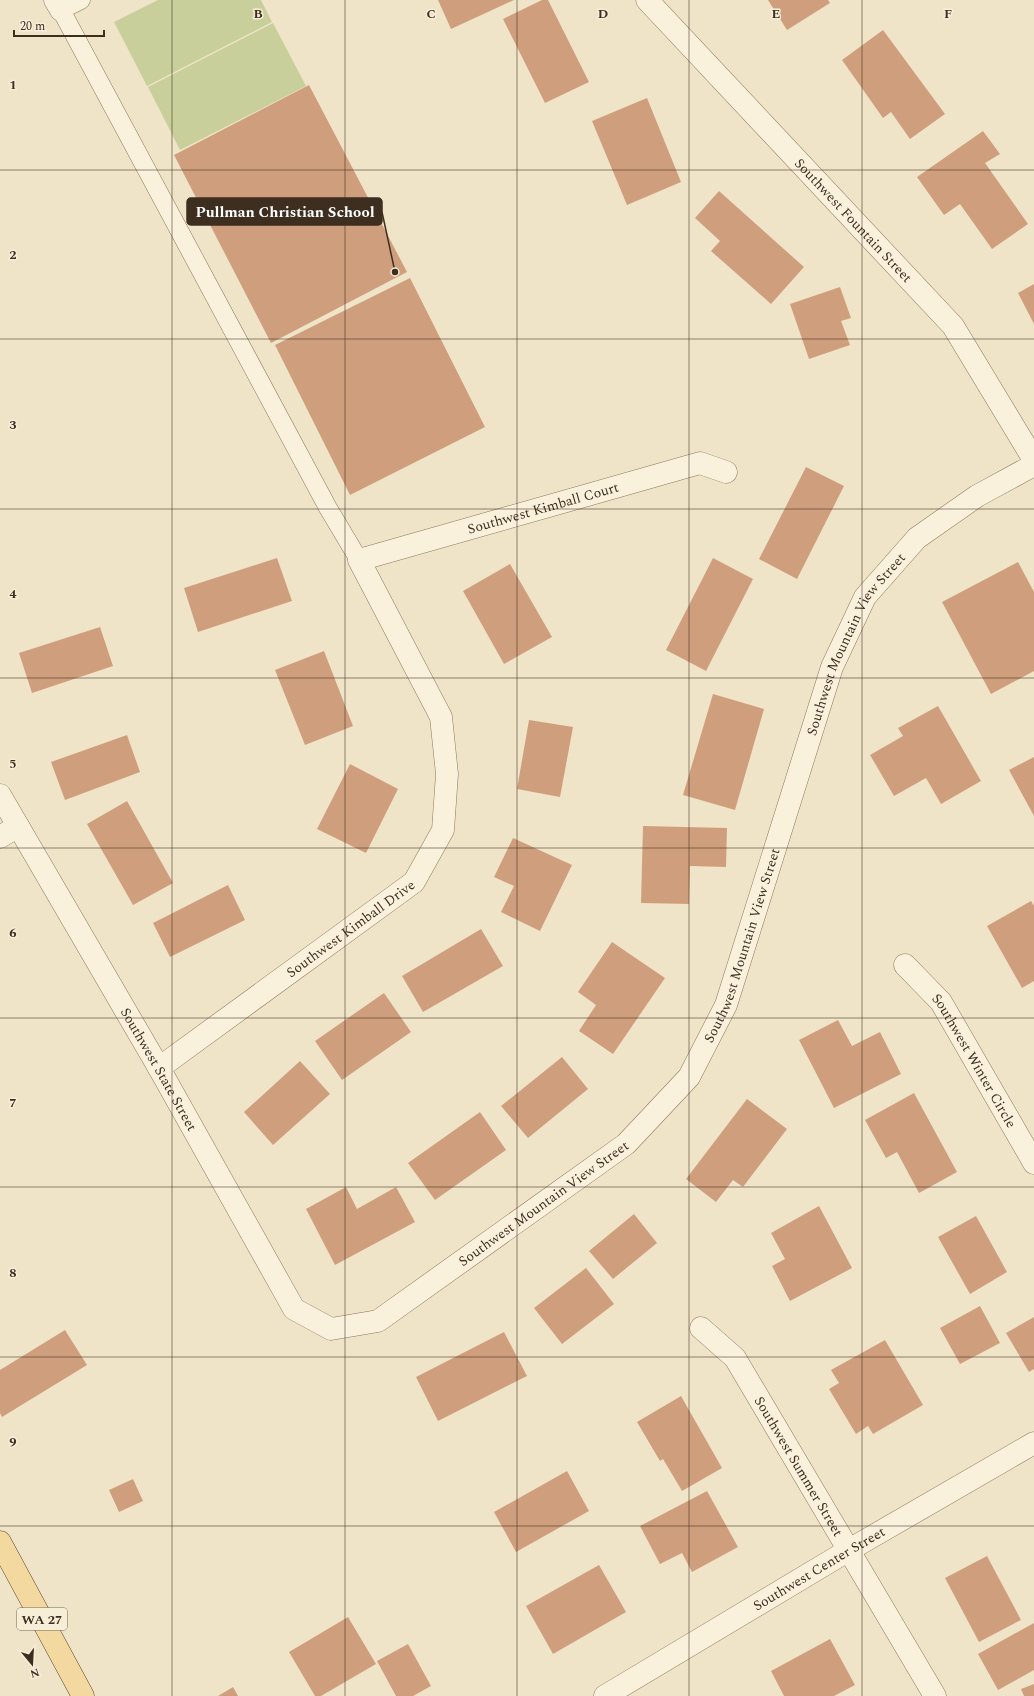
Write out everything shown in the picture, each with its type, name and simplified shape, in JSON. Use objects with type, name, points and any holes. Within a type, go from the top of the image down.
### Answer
[{"type":"main road","name":"WA 27","points":[[0,1542],[83,1696]]},
{"type":"street","name":"Southwest Fountain Street","points":[[648,0],[953,326],[1034,460]]},
{"type":"street","name":"Southwest Kimball Court","points":[[359,560],[700,463],[726,472]]},
{"type":"street","name":"Southwest Mountain View Street","points":[[331,1329],[378,1321],[384,1317],[626,1144],[688,1077],[726,1004],[832,667],[865,598],[917,538],[977,496],[1034,465]]},
{"type":"street","name":"Southwest Kimball Drive","points":[[159,1068],[414,882],[443,830],[447,774],[441,717],[359,560]]},
{"type":"street","name":"Southwest State Street","points":[[0,795],[9,832],[159,1068],[294,1309],[331,1329]]},
{"type":"street","name":"Southwest Winter Circle","points":[[905,965],[942,1002],[1034,1163]]},
{"type":"street","name":"Southwest Summer Street","points":[[701,1328],[735,1358],[935,1696]]},
{"type":"street","name":"Southwest Center Street","points":[[605,1696],[849,1550],[1034,1443]]},
{"type":"lane","points":[[82,0],[58,5],[328,508],[359,560]]},
{"type":"green space","points":[[158,0],[261,0],[272,22],[147,86],[114,22]]},
{"type":"green space","points":[[273,23],[306,86],[180,150],[148,87]]},
{"type":"building","points":[[438,0],[514,0],[451,29]]},
{"type":"building","points":[[542,0],[548,0],[589,82],[545,103],[503,19]]},
{"type":"building","points":[[768,0],[828,0],[830,3],[787,30]]},
{"type":"building","points":[[883,30],[945,114],[910,139],[891,112],[883,118],[842,60]]},
{"type":"building","points":[[309,85],[407,272],[271,343],[174,155]]},
{"type":"building","points":[[647,98],[681,182],[627,205],[592,121]]},
{"type":"building","points":[[983,131],[1000,154],[985,163],[1028,224],[992,249],[960,204],[944,215],[917,177]]},
{"type":"building","points":[[719,191],[804,267],[771,304],[711,251],[720,241],[695,218]]},
{"type":"building","points":[[410,278],[485,427],[350,495],[275,345]]},
{"type":"building","points":[[1034,284],[1034,324],[1018,293]]},
{"type":"building","points":[[840,287],[851,318],[841,321],[850,345],[809,359],[790,304]]},
{"type":"building","points":[[806,467],[844,486],[797,579],[759,559]]},
{"type":"building","points":[[277,558],[292,601],[198,632],[184,588]]},
{"type":"building","points":[[713,558],[753,579],[706,671],[666,650]]},
{"type":"building","points":[[1018,562],[1034,592],[1034,671],[991,694],[942,602]]},
{"type":"building","points":[[510,564],[552,637],[504,664],[463,591]]},
{"type":"building","points":[[100,627],[113,666],[32,693],[19,653]]},
{"type":"building","points":[[324,651],[353,726],[305,745],[275,670]]},
{"type":"building","points":[[713,694],[764,709],[735,810],[683,795]]},
{"type":"building","points":[[938,706],[981,781],[941,804],[926,778],[894,796],[870,755],[903,736],[898,728]]},
{"type":"building","points":[[529,720],[573,727],[560,797],[517,789]]},
{"type":"building","points":[[127,735],[140,772],[65,800],[51,762]]},
{"type":"building","points":[[1034,757],[1034,816],[1009,770]]},
{"type":"building","points":[[350,764],[398,789],[366,853],[317,829]]},
{"type":"building","points":[[127,801],[173,883],[133,905],[87,824]]},
{"type":"building","points":[[643,826],[727,828],[726,867],[690,866],[689,904],[641,903]]},
{"type":"building","points":[[513,838],[572,865],[540,931],[501,912],[514,886],[494,877]]},
{"type":"building","points":[[228,885],[245,920],[170,957],[153,923]]},
{"type":"building","points":[[1031,901],[1034,906],[1034,981],[1022,988],[987,926]]},
{"type":"building","points":[[481,929],[503,966],[423,1012],[402,976]]},
{"type":"building","points":[[612,942],[665,978],[613,1054],[579,1031],[596,1005],[578,992]]},
{"type":"building","points":[[384,993],[411,1032],[342,1080],[315,1041]]},
{"type":"building","points":[[838,1020],[852,1046],[880,1032],[901,1074],[834,1108],[799,1040]]},
{"type":"building","points":[[562,1057],[588,1089],[528,1138],[501,1106]]},
{"type":"building","points":[[300,1061],[330,1094],[273,1145],[244,1112]]},
{"type":"building","points":[[914,1093],[957,1172],[919,1193],[897,1152],[886,1158],[865,1120]]},
{"type":"building","points":[[747,1099],[787,1129],[743,1187],[733,1180],[716,1202],[686,1179]]},
{"type":"building","points":[[480,1112],[506,1150],[435,1200],[408,1163]]},
{"type":"building","points":[[346,1187],[357,1209],[396,1187],[415,1222],[335,1265],[306,1209]]},
{"type":"building","points":[[819,1206],[852,1268],[790,1301],[772,1266],[785,1259],[771,1233]]},
{"type":"building","points":[[634,1214],[657,1243],[613,1279],[589,1251]]},
{"type":"building","points":[[976,1216],[1007,1272],[970,1294],[938,1237]]},
{"type":"building","points":[[586,1268],[614,1304],[562,1344],[534,1308]]},
{"type":"building","points":[[980,1306],[1000,1343],[960,1364],[940,1328]]},
{"type":"building","points":[[1034,1317],[1034,1369],[1029,1372],[1006,1333]]},
{"type":"building","points":[[65,1330],[87,1365],[2,1417],[0,1413],[0,1370]]},
{"type":"building","points":[[504,1332],[527,1376],[438,1421],[416,1377]]},
{"type":"building","points":[[885,1340],[923,1405],[873,1434],[868,1426],[856,1434],[829,1389],[839,1383],[831,1370]]},
{"type":"building","points":[[681,1396],[722,1468],[682,1491],[663,1459],[660,1461],[637,1422]]},
{"type":"building","points":[[567,1471],[589,1511],[516,1552],[494,1512]]},
{"type":"building","points":[[133,1479],[143,1501],[119,1512],[109,1490]]},
{"type":"building","points":[[707,1491],[738,1547],[692,1572],[682,1553],[660,1564],[640,1526]]},
{"type":"building","points":[[987,1556],[1021,1620],[979,1642],[945,1578]]},
{"type":"building","points":[[599,1565],[626,1612],[553,1654],[526,1606]]},
{"type":"building","points":[[348,1617],[376,1664],[321,1696],[315,1696],[289,1652]]},
{"type":"building","points":[[1034,1623],[1034,1670],[998,1690],[978,1654]]},
{"type":"building","points":[[830,1639],[855,1685],[834,1696],[784,1696],[771,1671]]},
{"type":"building","points":[[408,1644],[431,1686],[413,1696],[396,1696],[377,1661]]},
{"type":"building","points":[[1034,1684],[1034,1696],[1024,1696],[1021,1689]]},
{"type":"building","points":[[233,1687],[238,1696],[218,1696]]},
{"type":"place","name":"Pullman Christian School","points":[[395,272]]}]
